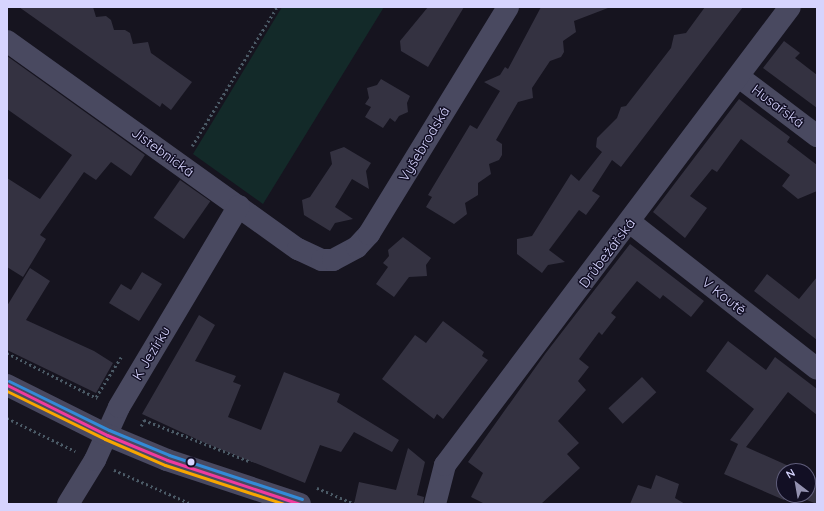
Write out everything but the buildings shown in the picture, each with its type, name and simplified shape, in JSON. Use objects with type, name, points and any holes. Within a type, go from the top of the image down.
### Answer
[{"type":"street","name":"Vyšebrodská","points":[[322,260],[343,256],[357,248],[369,234],[508,7]]},
{"type":"street","name":"Drůbežářská","points":[[435,504],[445,464],[631,222],[790,7]]},
{"type":"street","name":"Jistebnická","points":[[7,41],[298,249],[322,260]]},
{"type":"street","name":"Husařská","points":[[739,77],[817,136]]},
{"type":"street","name":"K Jezírku","points":[[68,504],[107,435],[119,407],[239,206]]},
{"type":"street","name":"V Koutě","points":[[631,222],[817,369]]},
{"type":"street","points":[[7,385],[107,435],[174,463],[300,504]]},
{"type":"path","points":[[194,144],[277,7]]},
{"type":"path","points":[[7,352],[102,400]]},
{"type":"path","points":[[7,418],[78,452]]},
{"type":"path","points":[[110,468],[192,504]]},
{"type":"green space","points":[[282,7],[384,7],[263,204],[193,154]]},
{"type":"transit line","points":[[9,381],[109,430],[169,455],[302,499]]},
{"type":"transit line","points":[[7,385],[107,435],[167,460],[300,504]]},
{"type":"transit line","points":[[7,391],[105,439],[165,465],[284,504]]}]
